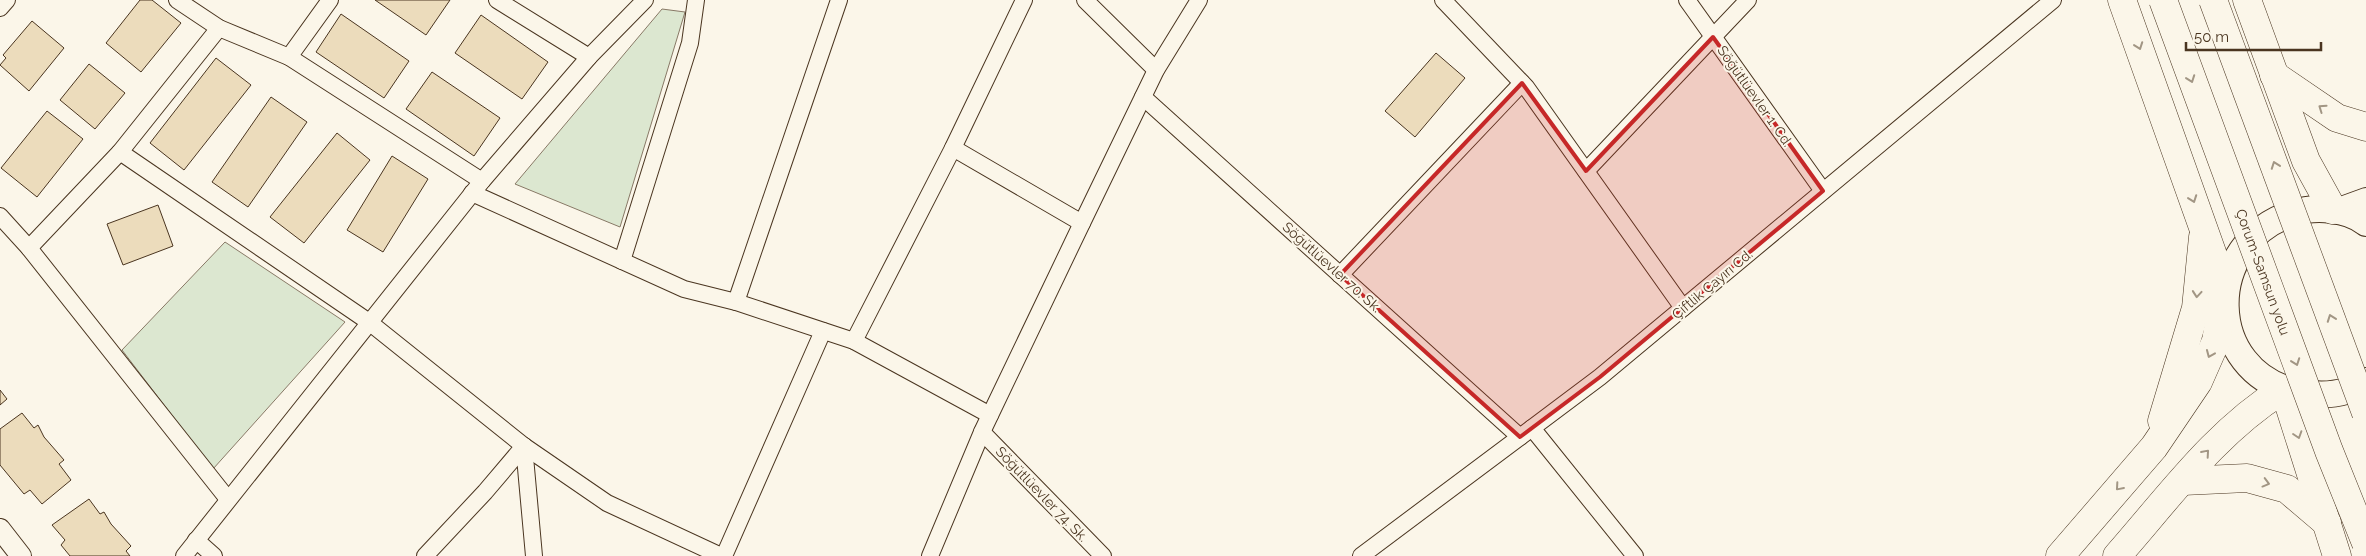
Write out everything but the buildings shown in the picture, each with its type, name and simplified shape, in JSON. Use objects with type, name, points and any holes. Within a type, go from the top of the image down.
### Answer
[{"type":"highway","points":[[2060,556],[2154,447],[2198,382],[2216,341],[2225,289],[2122,0]]},
{"type":"highway","name":"Çorum-Samsun yolu","points":[[2162,0],[2329,451],[2366,543]]},
{"type":"highway","points":[[2214,0],[2366,413]]},
{"type":"highway","points":[[2248,0],[2306,161],[2333,210]]},
{"type":"highway","points":[[2274,75],[2337,118],[2366,127]]},
{"type":"highway","points":[[2154,447],[2196,308],[2204,228]]},
{"type":"highway","points":[[2117,556],[2222,435],[2255,407],[2284,389],[2337,556]]},
{"type":"highway","points":[[2183,480],[2247,478],[2287,489],[2326,523]]},
{"type":"main road","points":[[2366,223],[2333,210],[2304,210],[2275,219],[2251,236],[2234,261],[2225,289],[2226,320],[2237,349],[2257,373],[2284,389],[2314,396],[2346,391],[2366,381]]},
{"type":"street","points":[[0,8],[7,0]]},
{"type":"street","points":[[177,0],[219,28],[288,57],[477,187],[622,261],[684,289],[736,302],[854,341],[990,415]]},
{"type":"street","points":[[288,57],[330,0]]},
{"type":"street","points":[[497,0],[589,57]]},
{"type":"street","points":[[184,556],[228,498],[477,187],[589,57],[645,0]]},
{"type":"street","points":[[622,261],[690,43],[696,0]]},
{"type":"street","points":[[736,302],[839,0]]},
{"type":"street","points":[[854,341],[952,148],[1024,0]]},
{"type":"street","points":[[1084,0],[1156,70]]},
{"type":"street","points":[[930,556],[982,432],[1156,70],[1199,0]]},
{"type":"street","points":[[1443,0],[1522,83],[1683,308]]},
{"type":"street","name":"Söğütlüevler 1. Cd.","points":[[1688,0],[1823,191]]},
{"type":"street","points":[[1586,171],[1748,0]]},
{"type":"street","name":"Çiftlik Çayırı Cd.","points":[[1361,556],[1600,377],[2053,0]]},
{"type":"street","points":[[29,248],[120,152],[219,28]]},
{"type":"street","points":[[1340,275],[1522,83]]},
{"type":"street","name":"Söğütlüevler 70. Sk.","points":[[1144,97],[1340,275],[1526,433],[1635,556]]},
{"type":"street","points":[[952,148],[1082,223]]},
{"type":"street","points":[[120,152],[368,322],[524,446],[607,503],[723,556],[823,331]]},
{"type":"street","points":[[2333,210],[2366,198]]},
{"type":"street","points":[[0,216],[29,248],[228,498]]},
{"type":"street","name":"Söğütlüevler 74. Sk.","points":[[982,432],[1103,556]]},
{"type":"street","points":[[425,556],[485,492],[524,446]]},
{"type":"street","points":[[524,446],[534,556]]},
{"type":"street","points":[[0,530],[21,556]]},
{"type":"street","points":[[196,540],[214,556]]},
{"type":"highlighted area","points":[[1713,37],[1823,191],[1600,377],[1520,437],[1340,275],[1522,83],[1586,171]]},
{"type":"green space","points":[[662,9],[685,12],[620,227],[515,184]]},
{"type":"green space","points":[[225,242],[345,322],[213,469],[122,350]]}]
